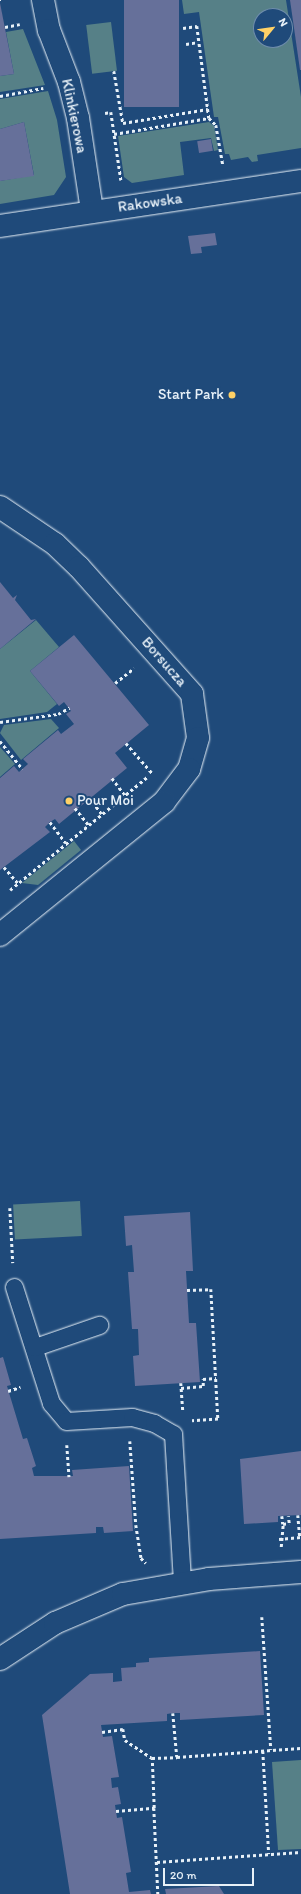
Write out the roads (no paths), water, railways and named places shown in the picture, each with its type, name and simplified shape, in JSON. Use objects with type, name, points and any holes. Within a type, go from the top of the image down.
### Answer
[{"type":"street","name":"Klinkierowa","points":[[43,0],[48,30],[69,82],[78,118],[92,211]]},
{"type":"street","name":"Rakowska","points":[[0,226],[92,211],[301,182]]},
{"type":"street","name":"Borsucza","points":[[0,507],[60,548],[192,694],[198,738],[189,770],[164,802],[0,935]]},
{"type":"street","points":[[0,1659],[79,1610],[123,1594],[182,1583],[301,1572]]},
{"type":"lane","points":[[14,1287],[35,1347],[51,1403],[66,1421],[132,1417],[154,1423],[173,1434],[182,1583]]},
{"type":"lane","points":[[35,1347],[100,1325]]},
{"type":"place","name":"Start Park","points":[[232,395]]},
{"type":"place","name":"Pour Moi","points":[[69,801]]}]
